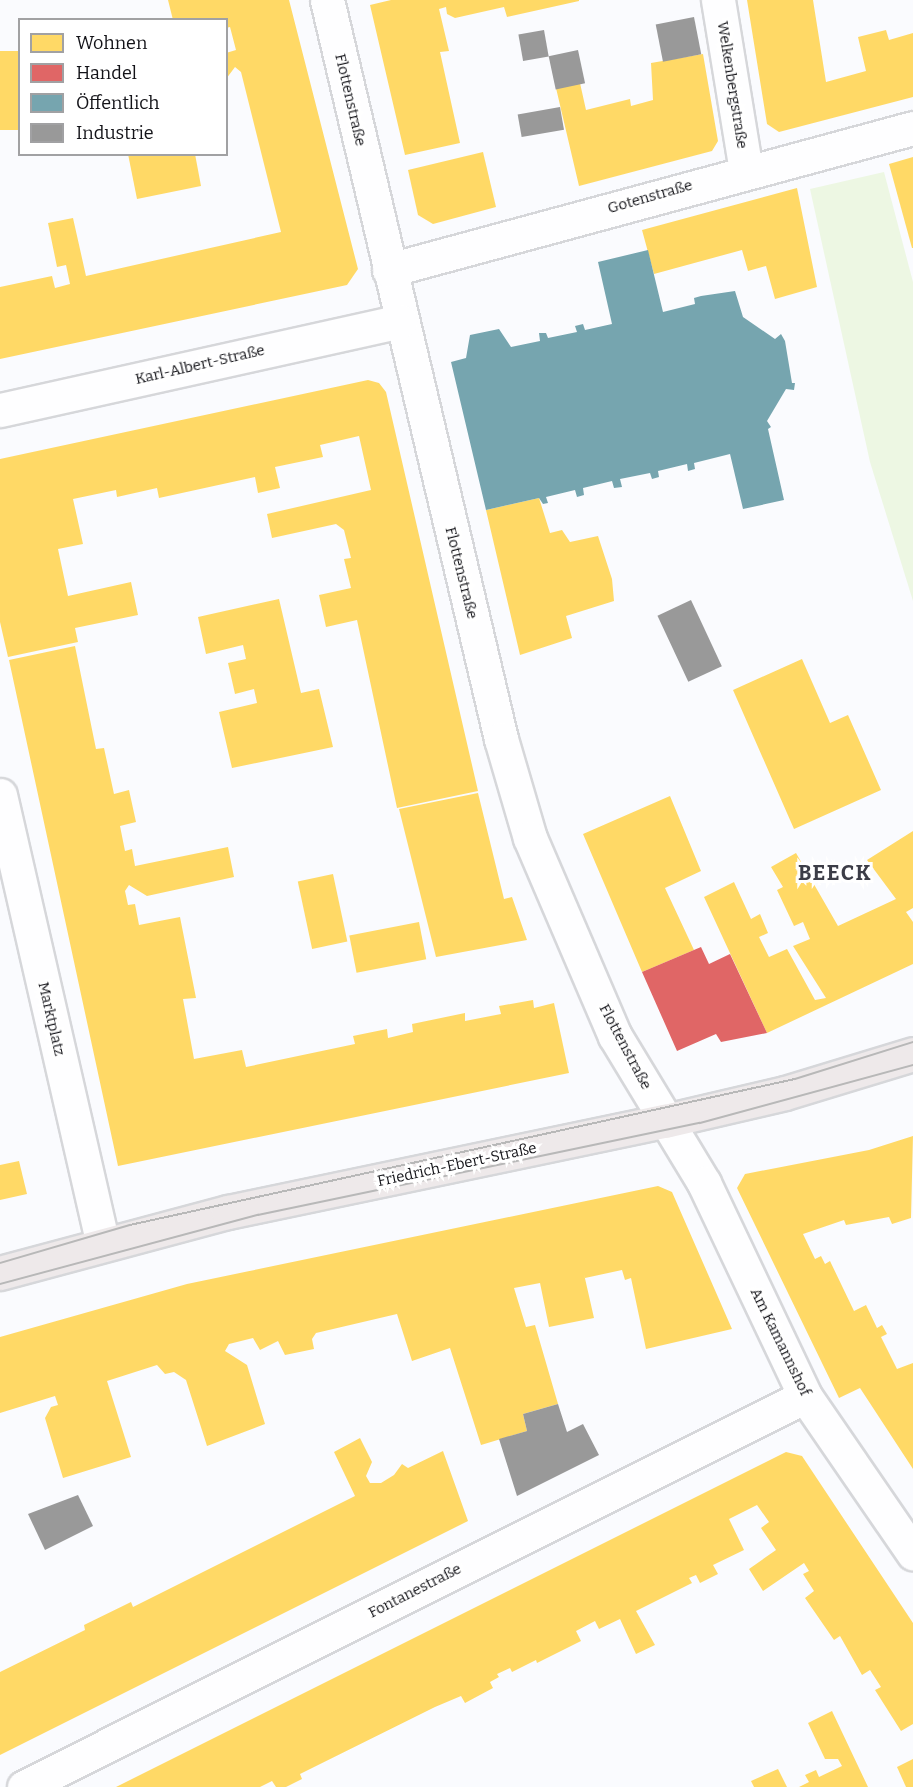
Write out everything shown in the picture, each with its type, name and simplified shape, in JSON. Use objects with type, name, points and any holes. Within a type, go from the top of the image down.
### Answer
[{"type":"main road","name":"Friedrich-Ebert-Straße","points":[[0,1273],[103,1243],[228,1212],[665,1122],[785,1093],[913,1054]]},
{"type":"street","name":"Flottenstraße","points":[[327,0],[400,321],[501,739],[530,838],[615,1036],[665,1122]]},
{"type":"street","name":"Welkenbergstraße","points":[[718,0],[746,171]]},
{"type":"street","name":"Gotenstraße","points":[[388,270],[746,171],[913,128]]},
{"type":"street","name":"Karl-Albert-Straße","points":[[0,410],[400,321]]},
{"type":"street","name":"Marktplatz","points":[[0,795],[103,1243]]},
{"type":"street","name":"Am Kamannshof","points":[[665,1122],[704,1183],[805,1396],[913,1553]]},
{"type":"street","name":"Fontanestraße","points":[[24,1787],[805,1396]]},
{"type":"green space","points":[[884,172],[913,282],[913,601],[870,462],[810,189]]},
{"type":"building: Wohnen","points":[[168,0],[289,0],[358,269],[347,285],[0,359],[0,287],[52,276],[55,288],[70,284],[66,265],[57,267],[48,223],[73,218],[86,276],[281,232],[241,72],[235,67],[228,76],[228,52],[236,50],[230,27],[228,28],[228,18],[172,18]]},
{"type":"building: Wohnen","points":[[391,0],[579,1],[507,17],[504,7],[455,18],[447,14],[446,7],[439,9],[449,51],[440,52],[460,143],[405,155],[370,5]]},
{"type":"building: Wohnen","points":[[747,0],[813,0],[826,82],[866,71],[858,37],[886,30],[889,40],[913,33],[913,97],[779,132],[767,124]]},
{"type":"building: Wohnen","points":[[0,51],[18,51],[18,130],[0,130]]},
{"type":"building: Wohnen","points":[[703,54],[718,141],[712,151],[579,186],[556,88],[580,83],[586,110],[630,99],[631,106],[653,100],[651,63]]},
{"type":"building: Wohnen","points":[[483,152],[496,207],[433,224],[418,215],[408,170]]},
{"type":"building: Wohnen","points":[[128,156],[195,156],[201,186],[137,199]]},
{"type":"building: Wohnen","points":[[913,157],[913,248],[912,248],[889,164]]},
{"type":"building: Wohnen","points":[[797,188],[817,287],[775,299],[766,266],[748,271],[742,250],[654,274],[642,230]]},
{"type":"building: Wohnen","points":[[368,380],[379,383],[386,392],[478,791],[397,808],[357,620],[326,627],[319,595],[351,588],[344,559],[351,558],[344,530],[336,524],[272,538],[267,514],[371,490],[359,436],[320,445],[323,457],[275,467],[280,488],[258,493],[255,477],[159,498],[157,488],[117,497],[116,490],[73,499],[83,544],[58,549],[68,596],[131,582],[138,615],[75,628],[78,642],[8,657],[0,622],[0,459]]},
{"type":"building: Wohnen","points":[[539,498],[550,533],[562,530],[570,542],[598,536],[612,579],[614,601],[566,616],[572,638],[520,655],[486,510]]},
{"type":"building: Wohnen","points":[[279,599],[301,693],[319,689],[333,747],[232,768],[219,712],[257,703],[254,689],[235,694],[228,663],[246,659],[243,645],[206,654],[198,617]]},
{"type":"building: Wohnen","points":[[75,646],[96,749],[104,748],[114,794],[129,790],[136,822],[120,826],[125,851],[132,849],[135,866],[228,847],[234,877],[147,896],[129,885],[125,891],[128,905],[135,904],[139,925],[180,917],[196,998],[183,999],[194,1059],[242,1050],[246,1067],[355,1044],[353,1036],[387,1029],[388,1038],[413,1032],[412,1024],[465,1013],[465,1021],[501,1014],[499,1006],[533,1000],[534,1008],[554,1003],[569,1073],[118,1166],[9,660]]},
{"type":"building: Wohnen","points":[[802,659],[830,723],[848,715],[881,790],[794,829],[733,690]]},
{"type":"building: Wohnen","points":[[478,793],[504,899],[512,897],[527,940],[436,957],[399,809]]},
{"type":"building: Wohnen","points":[[670,796],[701,871],[665,888],[694,950],[642,972],[583,834]]},
{"type":"building: Wohnen","points":[[913,831],[913,908],[906,912],[913,922],[913,964],[767,1033],[704,897],[734,882],[751,919],[760,914],[768,933],[759,937],[769,957],[787,949],[815,1000],[826,998],[793,946],[810,939],[803,922],[794,926],[777,890],[783,887],[771,867],[796,853],[838,926],[896,899],[867,860]]},
{"type":"building: Wohnen","points":[[333,874],[347,941],[312,949],[298,881]]},
{"type":"building: Wohnen","points":[[419,922],[426,959],[357,973],[349,936]]},
{"type":"building: Wohnen","points":[[913,1136],[911,1218],[892,1224],[889,1217],[846,1225],[844,1220],[803,1234],[815,1259],[821,1256],[825,1264],[830,1261],[854,1311],[866,1305],[877,1328],[882,1325],[887,1334],[881,1337],[897,1369],[913,1363],[913,1469],[860,1388],[839,1398],[737,1188],[745,1174],[869,1150]]},
{"type":"building: Wohnen","points":[[19,1161],[27,1194],[0,1200],[0,1165]]},
{"type":"building: Wohnen","points":[[658,1186],[672,1192],[732,1329],[646,1349],[631,1278],[625,1280],[622,1270],[585,1278],[584,1274],[594,1318],[549,1327],[540,1283],[514,1288],[526,1327],[535,1325],[558,1404],[523,1414],[527,1431],[481,1445],[450,1348],[412,1361],[397,1314],[316,1333],[312,1339],[314,1349],[285,1355],[278,1341],[260,1350],[253,1338],[229,1344],[225,1351],[247,1365],[265,1424],[207,1446],[186,1380],[174,1372],[165,1374],[157,1365],[107,1381],[131,1457],[63,1478],[45,1418],[51,1407],[58,1405],[55,1396],[0,1413],[0,1337],[187,1284]]},
{"type":"building: Wohnen","points":[[360,1438],[372,1462],[366,1476],[370,1483],[381,1483],[394,1475],[402,1464],[408,1468],[443,1451],[468,1521],[0,1755],[0,1672],[85,1630],[84,1625],[131,1602],[133,1607],[355,1496],[334,1452]]},
{"type":"building: Wohnen","points":[[786,1452],[802,1456],[913,1623],[913,1724],[901,1731],[875,1690],[881,1687],[870,1670],[862,1675],[840,1636],[834,1640],[805,1598],[814,1591],[803,1574],[809,1571],[804,1563],[763,1591],[749,1569],[776,1550],[761,1528],[769,1522],[757,1505],[729,1519],[744,1550],[713,1565],[718,1574],[700,1583],[696,1575],[689,1578],[692,1583],[636,1611],[655,1645],[636,1654],[620,1619],[599,1629],[595,1621],[576,1631],[581,1641],[537,1663],[536,1660],[512,1672],[510,1668],[497,1674],[499,1677],[490,1682],[493,1688],[465,1703],[461,1696],[435,1707],[300,1774],[302,1779],[286,1787],[276,1787],[272,1781],[260,1787],[116,1787]]},
{"type":"building: Wohnen","points":[[832,1711],[868,1787],[799,1787],[809,1782],[805,1775],[816,1770],[819,1777],[842,1766],[838,1759],[825,1759],[808,1723]]},
{"type":"building: Wohnen","points":[[913,1759],[913,1787],[906,1787],[897,1767]]},
{"type":"building: Wohnen","points":[[778,1769],[787,1787],[754,1787],[751,1781]]},
{"type":"building: Handel","points":[[701,947],[709,964],[730,954],[767,1033],[721,1042],[716,1034],[677,1051],[642,972]]},
{"type":"building: Öffentlich","points":[[648,250],[663,312],[695,304],[694,298],[735,291],[743,317],[775,339],[781,334],[785,341],[792,383],[795,383],[794,390],[786,389],[767,421],[771,427],[768,429],[784,500],[743,509],[730,454],[694,463],[695,469],[688,471],[687,464],[658,471],[659,477],[652,479],[650,473],[620,479],[622,487],[614,488],[612,481],[583,488],[584,495],[577,497],[575,490],[546,497],[548,503],[543,504],[539,498],[486,510],[451,362],[466,358],[470,335],[499,329],[511,347],[540,341],[539,333],[546,333],[548,338],[577,332],[575,326],[583,324],[585,330],[612,324],[598,262]]},
{"type":"building: Industrie","points":[[694,17],[701,54],[663,62],[656,24]]},
{"type":"building: Industrie","points":[[544,30],[549,57],[523,61],[518,35]]},
{"type":"building: Industrie","points":[[578,50],[585,83],[556,89],[549,56]]},
{"type":"building: Industrie","points":[[560,107],[564,130],[522,137],[518,114]]},
{"type":"building: Industrie","points":[[691,600],[722,666],[688,682],[657,616]]},
{"type":"building: Industrie","points":[[558,1404],[567,1432],[583,1424],[599,1455],[517,1496],[499,1439],[527,1431],[523,1414]]},
{"type":"building: Industrie","points":[[78,1495],[93,1526],[45,1550],[28,1514]]},
{"type":"tram line","points":[[0,1263],[130,1225],[795,1079],[913,1042]]},
{"type":"tram line","points":[[0,1284],[258,1215],[700,1123],[913,1065]]},
{"type":"district","name":"BEECK","points":[[835,873]]}]
